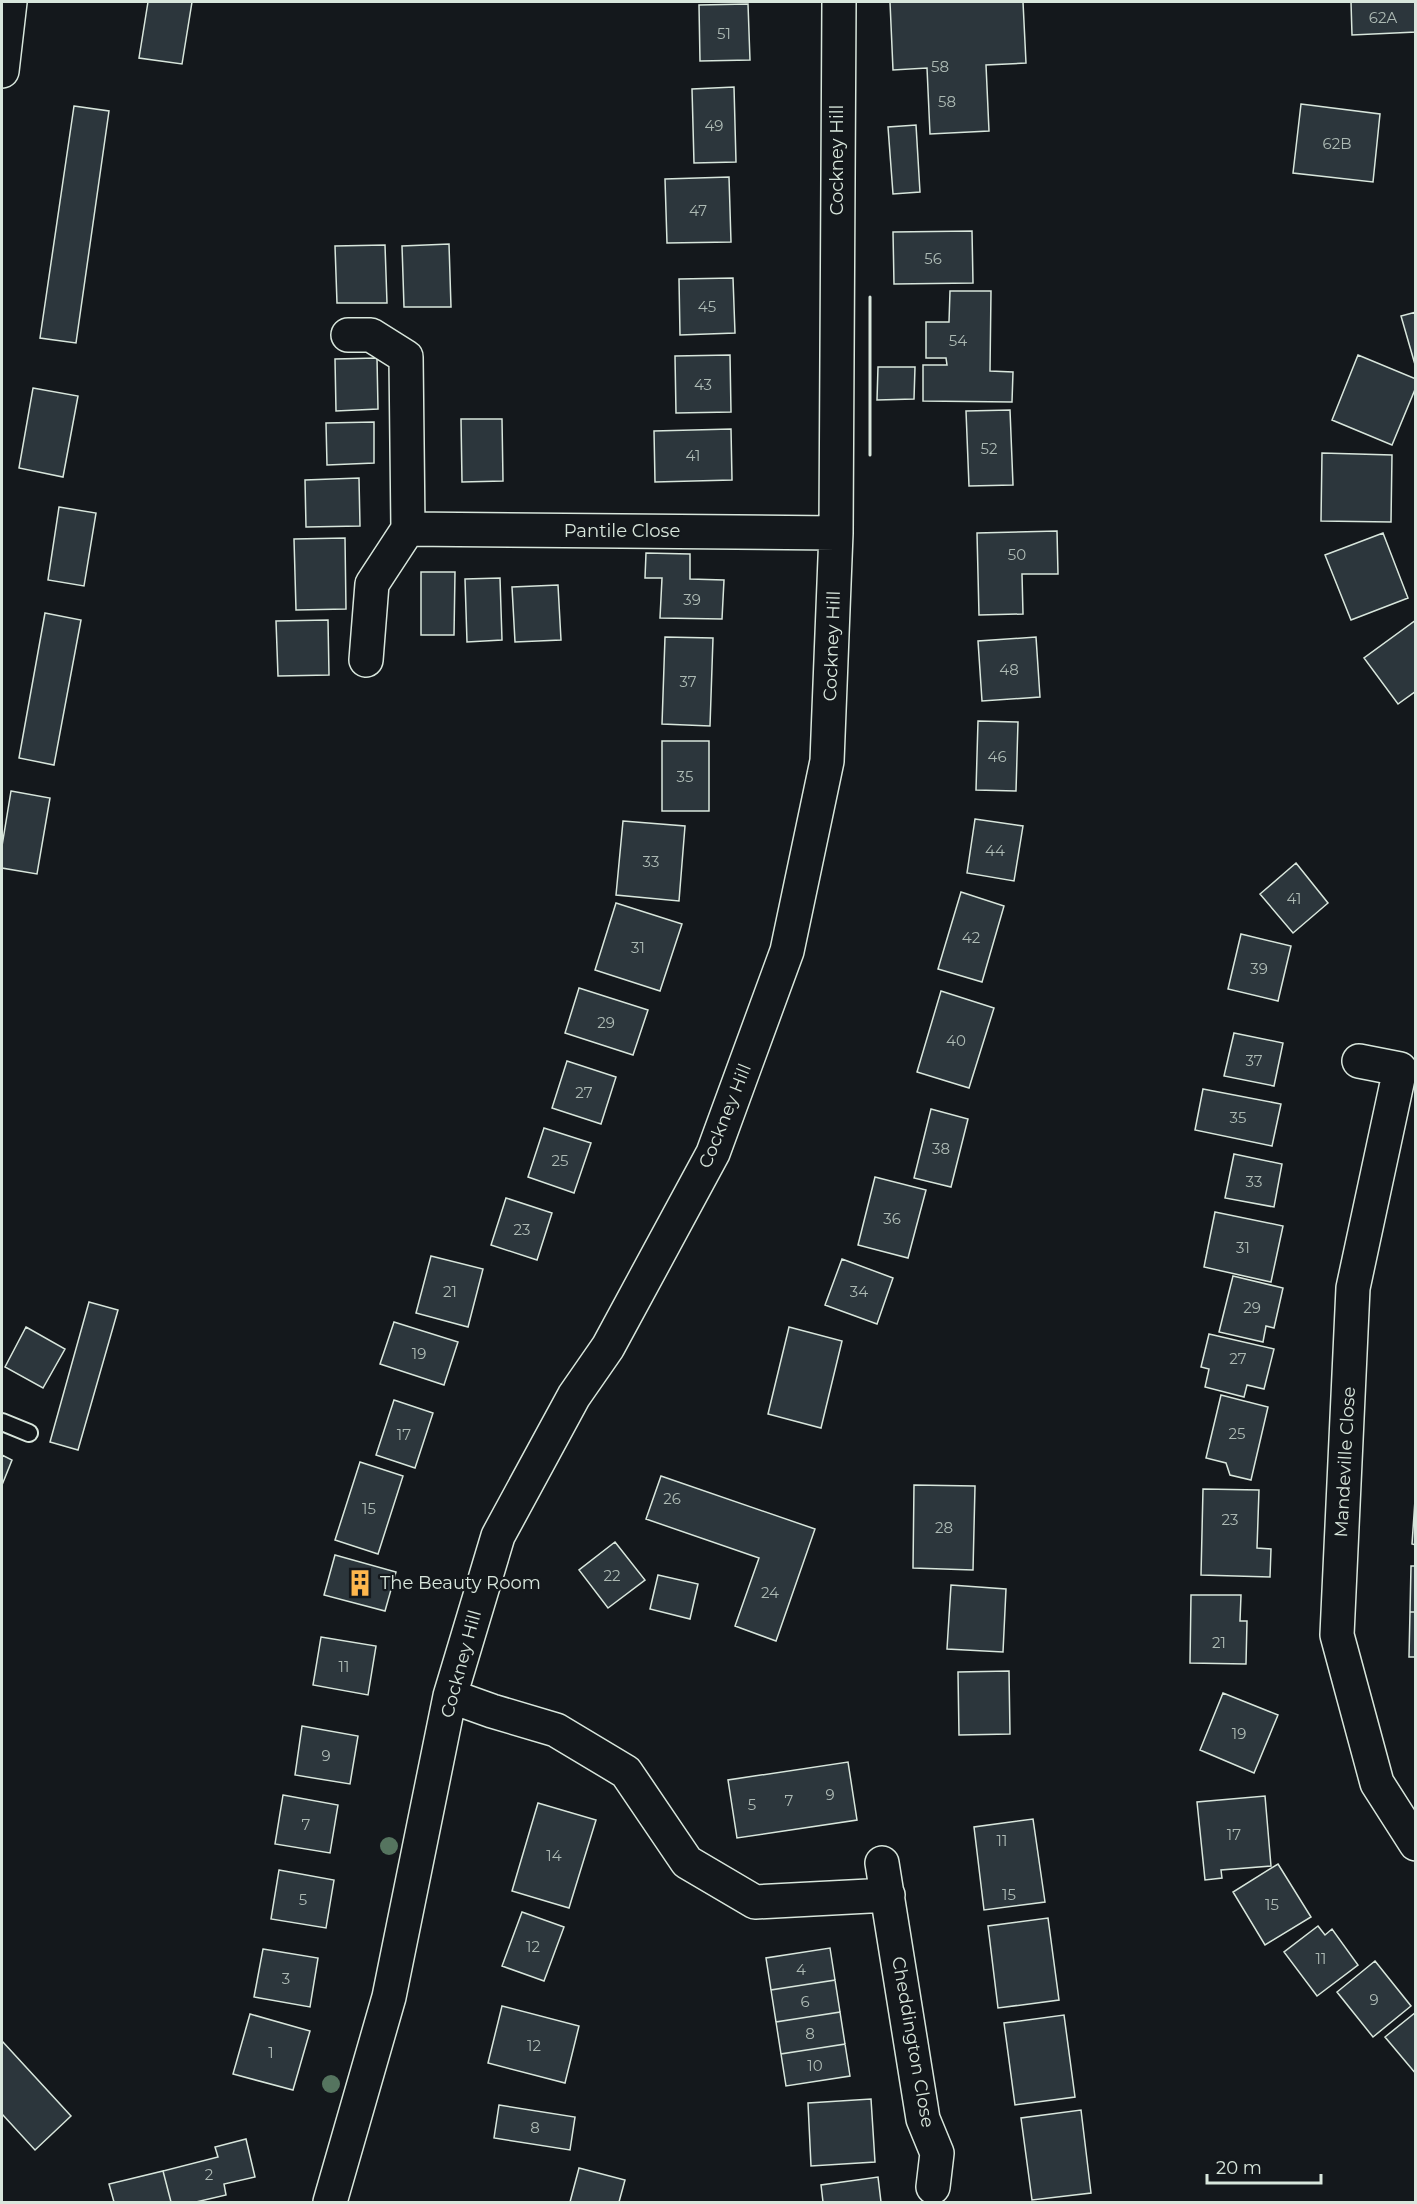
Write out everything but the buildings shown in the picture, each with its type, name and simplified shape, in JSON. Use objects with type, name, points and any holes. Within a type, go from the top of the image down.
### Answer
[{"type":"street","points":[[2,71],[10,2]]},
{"type":"street","name":"Cockney Hill","points":[[330,2202],[390,1997],[450,1696],[498,1536],[574,1396],[608,1347],[713,1154],[787,951],[827,761],[836,533],[839,2]]},
{"type":"street","points":[[348,335],[371,335],[406,357],[408,529],[372,584],[366,660]]},
{"type":"street","name":"Pantile Close","points":[[408,529],[836,533]]},
{"type":"street","name":"Mandeville Close","points":[[1359,1061],[1408,1070],[1353,1288],[1337,1635],[1377,1783],[1416,1844]]},
{"type":"street","points":[[450,1696],[556,1730],[626,1772],[687,1862],[755,1902],[888,1895]]},
{"type":"street","name":"Cheddington Close","points":[[882,1863],[923,2119],[937,2153],[933,2187]]},
{"type":"lane","points":[[2,1422],[29,1433]]},
{"type":"wall","points":[[870,297],[870,455]]},
{"type":"place","name":"The Beauty Room","points":[[360,1583]]}]
